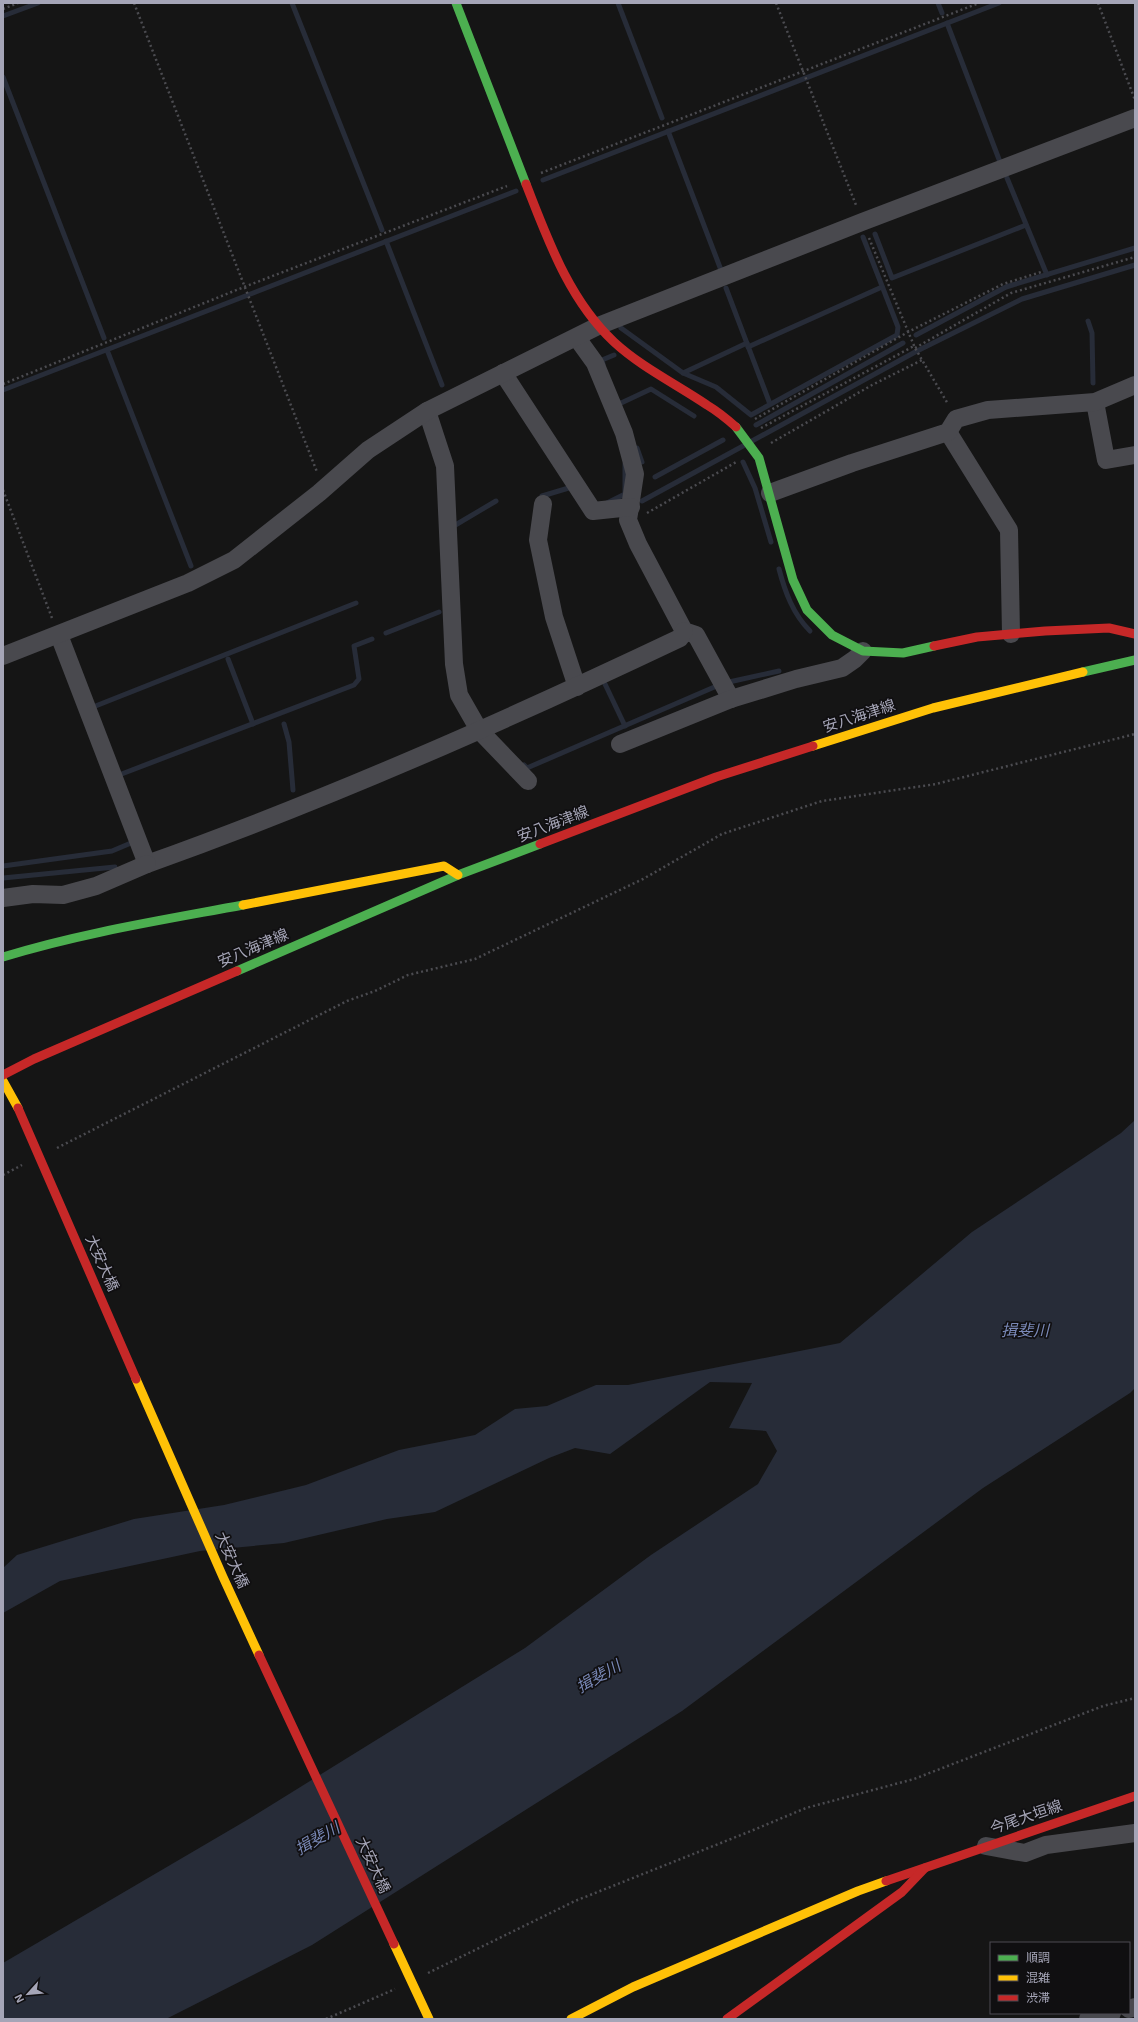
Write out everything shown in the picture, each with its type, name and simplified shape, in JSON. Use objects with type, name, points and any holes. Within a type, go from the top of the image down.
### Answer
[{"type":"main road","points":[[456,3],[553,254],[575,293],[598,326],[614,343],[644,365],[708,405],[740,430],[755,452],[770,493],[793,580],[807,610],[832,635],[863,651],[903,653],[977,637],[1011,634],[1109,628],[1135,634]]},
{"type":"main road","name":"安八海津線","points":[[3,1075],[34,1059],[458,875],[716,777],[933,708],[1135,660]]},
{"type":"main road","points":[[3,957],[29,949],[122,928],[444,866],[458,875]]},
{"type":"main road","name":"大安大橋","points":[[3,1081],[18,1108],[223,1577],[429,2019]]},
{"type":"main road","name":"今尾大垣線","points":[[571,2019],[640,1984],[858,1891],[927,1866],[1135,1796]]},
{"type":"main road","points":[[727,2019],[902,1892],[927,1866]]},
{"type":"street","points":[[3,656],[59,635],[188,582],[234,560],[368,450],[427,411],[598,326],[862,222],[1135,118]]},
{"type":"street","points":[[576,338],[595,363],[624,433],[635,474],[630,515],[638,544],[684,631],[696,635],[731,699]]},
{"type":"street","points":[[503,373],[593,511],[630,515]]},
{"type":"street","points":[[770,493],[952,425],[988,410],[1095,402],[1135,385]]},
{"type":"street","points":[[1095,402],[1106,460],[1135,455]]},
{"type":"street","points":[[427,411],[445,466],[454,664],[459,695],[479,730],[528,781]]},
{"type":"street","points":[[952,425],[1008,530],[1011,634]]},
{"type":"street","points":[[543,504],[538,540],[554,617],[577,687]]},
{"type":"street","points":[[3,898],[33,894],[63,895],[96,886],[147,864],[372,777],[577,687],[680,638],[684,631]]},
{"type":"street","points":[[59,635],[147,864]]},
{"type":"street","points":[[620,744],[731,699],[796,679],[842,668],[863,651]]},
{"type":"street","points":[[986,1846],[1025,1853],[1046,1845],[1135,1833]]},
{"type":"street","points":[[1088,2019],[1109,2014]]},
{"type":"path","points":[[3,9],[18,3]]},
{"type":"path","points":[[134,3],[314,466],[324,487]]},
{"type":"path","points":[[776,3],[862,222],[914,347],[922,360],[952,425]]},
{"type":"path","points":[[3,384],[244,287],[525,180],[979,3]]},
{"type":"path","points":[[1098,3],[1135,100]]},
{"type":"path","points":[[744,437],[914,347],[1011,293],[1135,257]]},
{"type":"path","points":[[750,422],[908,332],[1003,284],[1041,272]]},
{"type":"path","points":[[630,515],[755,452],[872,385],[922,360]]},
{"type":"path","points":[[3,490],[59,635]]},
{"type":"path","points":[[52,1150],[348,1001],[375,991],[408,974],[475,959],[643,879],[722,834],[822,801],[936,784],[1135,734]]},
{"type":"path","points":[[3,1175],[24,1164]]},
{"type":"path","points":[[421,1976],[575,1901],[751,1832],[806,1808],[914,1779],[1104,1706],[1135,1698]]},
{"type":"path","points":[[326,2019],[400,1986]]},
{"type":"water","name":"揖斐川","points":[[1135,1120],[1135,1388],[1130,1393],[983,1488],[682,1711],[312,1945],[166,2019],[3,2019],[3,1963],[247,1820],[525,1648],[651,1555],[758,1484],[777,1451],[766,1431],[729,1428],[752,1383],[710,1382],[610,1454],[575,1448],[549,1458],[435,1512],[387,1519],[284,1543],[200,1551],[60,1581],[3,1613],[3,1568],[17,1555],[134,1519],[224,1505],[306,1485],[399,1450],[475,1435],[515,1409],[547,1406],[596,1385],[628,1385],[840,1343],[972,1232],[1121,1133]]},
{"type":"waterway","points":[[3,16],[38,3]]},
{"type":"waterway","points":[[292,3],[382,230]]},
{"type":"waterway","points":[[618,3],[662,118]]},
{"type":"waterway","points":[[938,3],[942,13]]},
{"type":"waterway","points":[[543,180],[999,3]]},
{"type":"waterway","points":[[947,23],[1000,162]]},
{"type":"waterway","points":[[3,77],[104,338]]},
{"type":"waterway","points":[[668,131],[721,270]]},
{"type":"waterway","points":[[1007,178],[1047,275]]},
{"type":"waterway","points":[[3,390],[516,191]]},
{"type":"waterway","points":[[875,234],[892,278],[1026,225]]},
{"type":"waterway","points":[[621,328],[683,373],[716,387],[751,415],[897,335],[898,327],[863,237]]},
{"type":"waterway","points":[[386,241],[442,385]]},
{"type":"waterway","points":[[916,335],[1006,287],[1135,248]]},
{"type":"waterway","points":[[752,441],[917,351],[1022,299],[1135,265]]},
{"type":"waterway","points":[[748,347],[882,287]]},
{"type":"waterway","points":[[726,288],[770,404]]},
{"type":"waterway","points":[[1088,321],[1092,333],[1093,383]]},
{"type":"waterway","points":[[683,373],[747,343]]},
{"type":"waterway","points":[[756,425],[903,343]]},
{"type":"waterway","points":[[107,350],[191,566]]},
{"type":"waterway","points":[[603,364],[602,360],[614,355]]},
{"type":"waterway","points":[[618,401],[619,404],[651,389],[694,416]]},
{"type":"waterway","points":[[655,477],[723,440]]},
{"type":"waterway","points":[[642,501],[743,446]]},
{"type":"waterway","points":[[637,448],[642,462]]},
{"type":"waterway","points":[[743,462],[755,488],[771,542]]},
{"type":"waterway","points":[[607,503],[625,494],[625,464]]},
{"type":"waterway","points":[[542,496],[572,487]]},
{"type":"waterway","points":[[452,527],[496,501]]},
{"type":"waterway","points":[[779,569],[790,602],[794,610],[810,631]]},
{"type":"waterway","points":[[94,710],[93,707],[356,603]]},
{"type":"waterway","points":[[386,633],[439,612]]},
{"type":"waterway","points":[[118,773],[119,775],[354,685],[359,679],[354,646],[372,639]]},
{"type":"waterway","points":[[228,659],[253,724]]},
{"type":"waterway","points":[[729,682],[779,671]]},
{"type":"waterway","points":[[605,684],[625,726]]},
{"type":"waterway","points":[[524,765],[527,768],[719,685]]},
{"type":"waterway","points":[[284,724],[289,742],[293,790]]},
{"type":"waterway","points":[[3,866],[112,851],[131,843]]},
{"type":"waterway","points":[[3,878],[115,867]]},
{"type":"traffic: fast","points":[[456,3],[526,184]]},
{"type":"traffic: fast","points":[[736,427],[759,458],[793,580],[807,610],[832,635],[863,651],[903,653],[934,646]]},
{"type":"traffic: fast","points":[[1083,672],[1135,660]]},
{"type":"traffic: fast","points":[[237,971],[458,875],[540,844]]},
{"type":"traffic: fast","points":[[3,957],[32,948],[92,934],[243,905]]},
{"type":"traffic: slow","points":[[813,746],[933,708],[1083,672]]},
{"type":"traffic: slow","points":[[243,905],[444,866],[458,875]]},
{"type":"traffic: slow","points":[[3,1081],[18,1108]]},
{"type":"traffic: slow","points":[[136,1379],[259,1655]]},
{"type":"traffic: slow","points":[[571,2019],[633,1987],[858,1891],[886,1881]]},
{"type":"traffic: slow","points":[[394,1944],[429,2019]]},
{"type":"traffic: jam","points":[[526,184],[561,268],[584,307],[598,325],[624,351],[726,418],[736,427]]},
{"type":"traffic: jam","points":[[934,646],[977,637],[1045,631],[1109,628],[1135,634]]},
{"type":"traffic: jam","points":[[540,844],[716,777],[813,746]]},
{"type":"traffic: jam","points":[[3,1075],[34,1059],[237,971]]},
{"type":"traffic: jam","points":[[18,1108],[136,1379]]},
{"type":"traffic: jam","points":[[259,1655],[394,1944]]},
{"type":"traffic: jam","points":[[886,1881],[1135,1796]]},
{"type":"traffic: jam","points":[[727,2019],[902,1892],[925,1868]]}]
